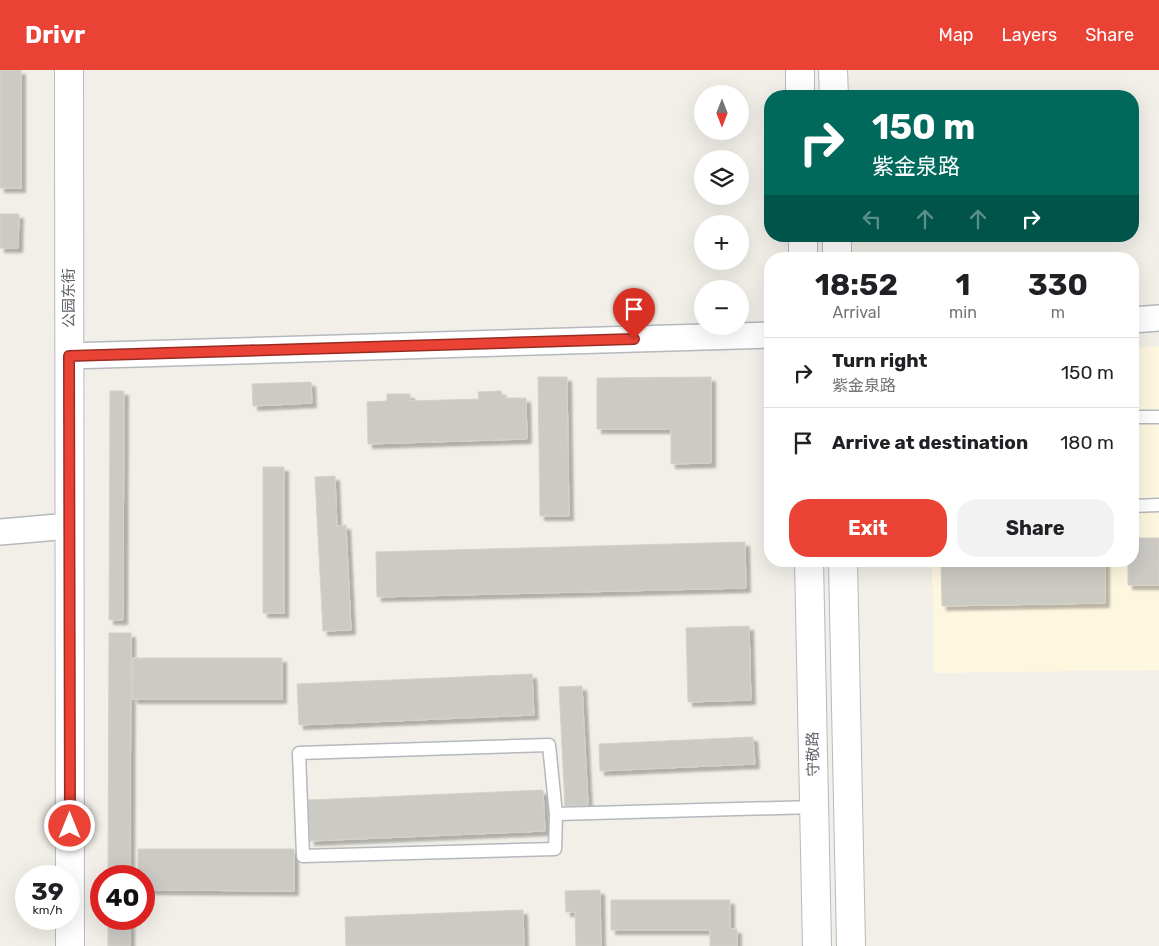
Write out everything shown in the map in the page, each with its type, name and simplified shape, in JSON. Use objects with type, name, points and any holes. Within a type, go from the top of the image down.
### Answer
[{"type":"main road","name":"公园东街","points":[[69,70],[70,946]]},
{"type":"main road","points":[[800,70],[800,90]]},
{"type":"main road","points":[[833,70],[834,90]]},
{"type":"main road","name":"守敬路","points":[[809,567],[817,946]]},
{"type":"main road","points":[[843,567],[851,946]]},
{"type":"street","points":[[1139,319],[1159,318]]},
{"type":"street","points":[[69,356],[764,335]]},
{"type":"street","points":[[0,532],[69,526]]},
{"type":"lane","points":[[1139,417],[1159,417]]},
{"type":"lane","points":[[1139,506],[1159,506]]},
{"type":"lane","points":[[549,745],[556,814],[555,849],[303,856],[299,753],[549,745]]},
{"type":"lane","points":[[556,814],[814,806]]},
{"type":"shaded area","points":[[1159,346],[1159,670],[934,673],[932,567],[1139,567],[1139,348]]},
{"type":"building","points":[[0,70],[21,70],[21,188],[0,188]]},
{"type":"building","points":[[0,214],[19,214],[18,248],[0,248]]},
{"type":"building","points":[[538,377],[567,377],[569,516],[540,516]]},
{"type":"building","points":[[711,377],[711,463],[671,464],[671,429],[597,429],[597,378]]},
{"type":"building","points":[[311,382],[312,403],[253,406],[252,384]]},
{"type":"building","points":[[110,391],[124,391],[123,620],[109,620]]},
{"type":"building","points":[[501,391],[502,398],[526,398],[527,439],[368,444],[367,402],[387,401],[387,394],[410,394],[410,401],[479,399],[478,392]]},
{"type":"building","points":[[263,467],[284,467],[284,613],[263,613]]},
{"type":"building","points":[[335,476],[337,526],[346,525],[351,630],[323,631],[315,477]]},
{"type":"building","points":[[1139,538],[1159,538],[1159,585],[1128,585],[1128,567],[1139,567]]},
{"type":"building","points":[[745,542],[746,588],[377,597],[376,552]]},
{"type":"building","points":[[941,567],[1105,567],[1105,603],[942,606]]},
{"type":"building","points":[[749,626],[751,700],[688,702],[686,628]]},
{"type":"building","points":[[109,633],[131,633],[130,865],[108,865]]},
{"type":"building","points":[[133,658],[282,658],[282,699],[133,699]]},
{"type":"building","points":[[532,674],[534,715],[299,725],[297,684]]},
{"type":"building","points":[[582,686],[588,805],[565,806],[559,687]]},
{"type":"building","points":[[753,737],[755,764],[600,771],[599,744]]},
{"type":"building","points":[[543,790],[545,831],[310,841],[308,800]]},
{"type":"building","points":[[138,849],[294,849],[294,891],[155,890],[155,865],[138,865]]},
{"type":"building","points":[[600,890],[601,946],[576,946],[575,912],[566,912],[565,891]]},
{"type":"building","points":[[611,900],[730,900],[730,929],[737,929],[737,946],[710,946],[710,930],[611,930]]},
{"type":"building","points":[[523,910],[524,946],[346,946],[345,917]]},
{"type":"building","points":[[108,930],[130,930],[130,946],[108,946]]},
{"type":"route","points":[[70,826],[69,356],[634,339]]}]
